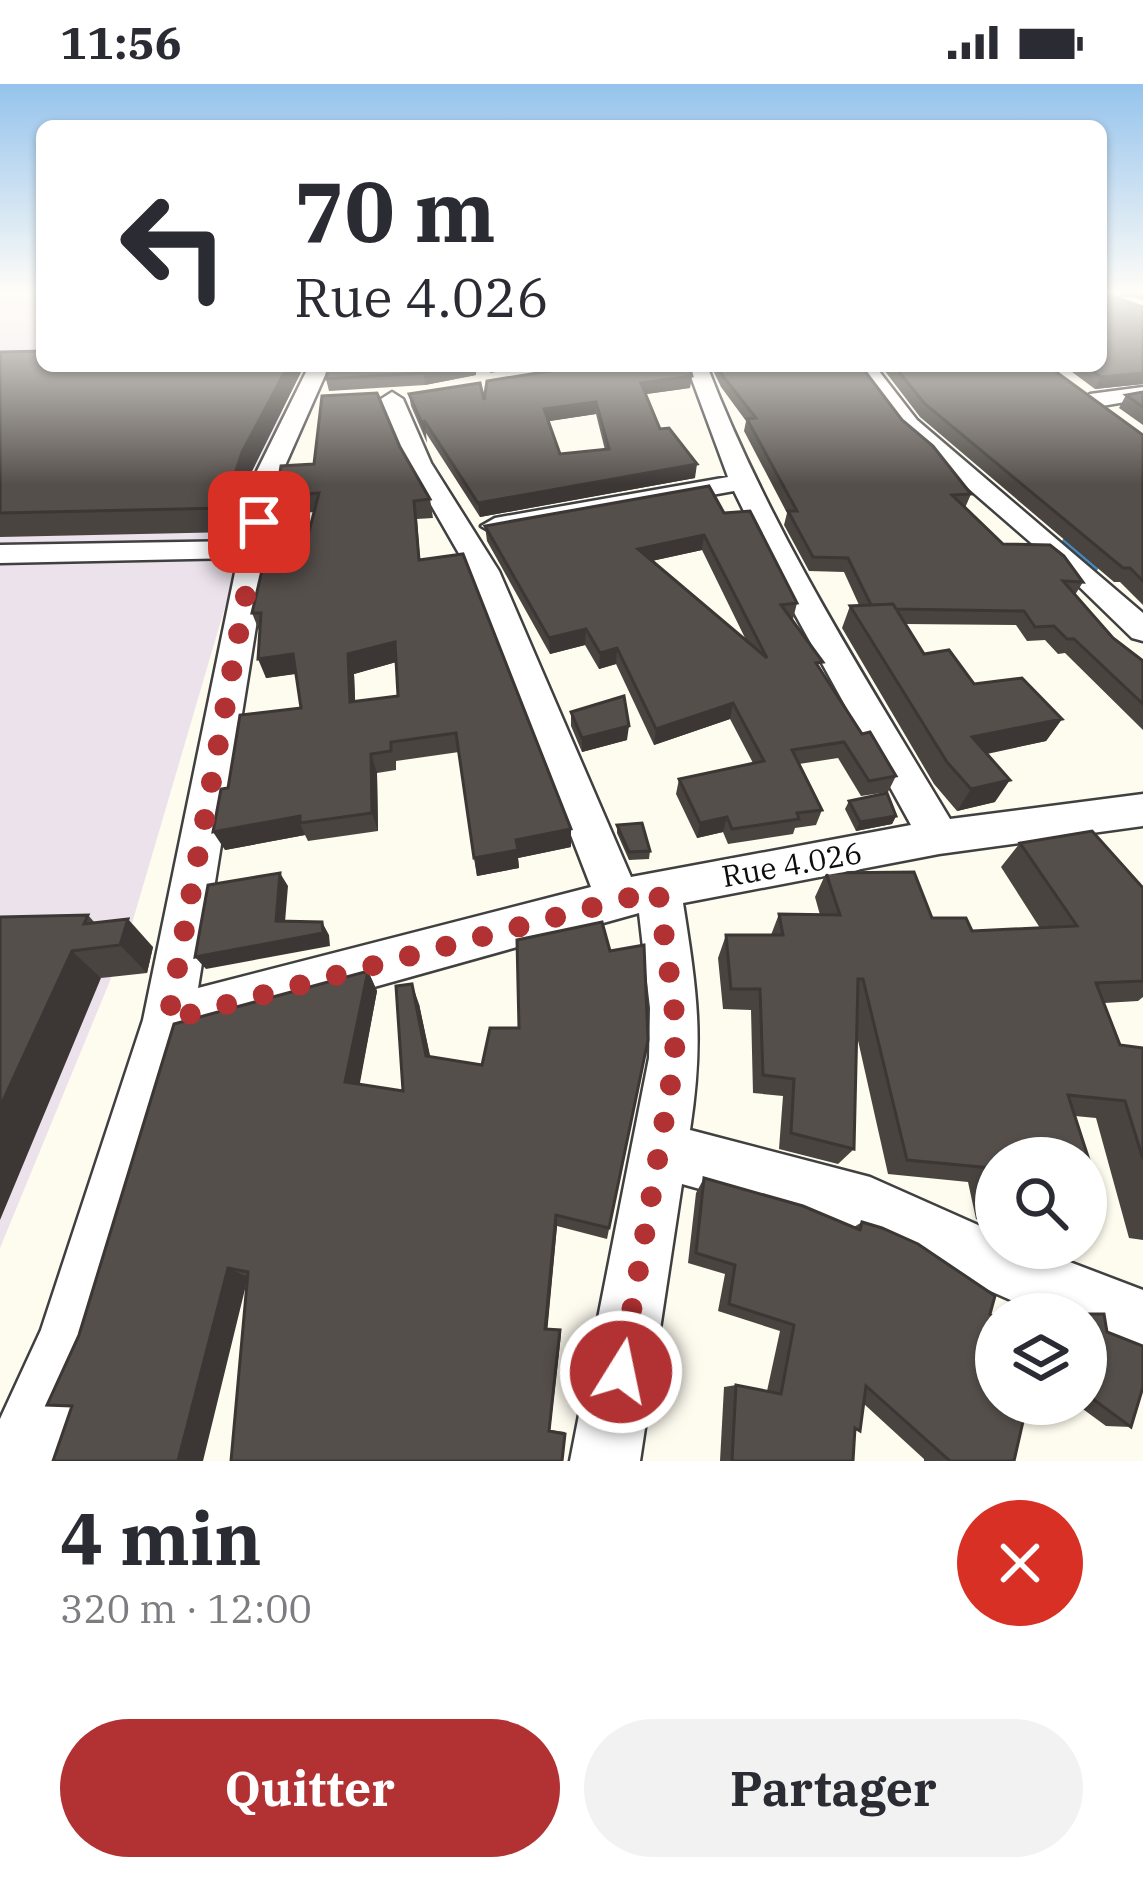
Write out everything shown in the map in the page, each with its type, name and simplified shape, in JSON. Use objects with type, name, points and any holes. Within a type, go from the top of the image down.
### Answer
[{"type":"street","points":[[699,372],[744,482],[939,838]]},
{"type":"street","points":[[870,372],[920,435],[1143,632]]},
{"type":"street","points":[[16,1461],[70,1338],[168,1020],[267,477],[314,391]]},
{"type":"street","points":[[1126,428],[1083,395],[1143,393]]},
{"type":"street","points":[[388,399],[419,463],[484,571],[638,895],[675,1042],[661,1150],[605,1461]]},
{"type":"street","points":[[461,533],[744,482]]},
{"type":"street","points":[[0,554],[238,549]]},
{"type":"street","name":"Rue 4.026","points":[[168,1020],[638,895],[939,838],[1085,838],[1143,810]]},
{"type":"street","points":[[661,1150],[870,1207],[997,1265],[1143,1322]]},
{"type":"shaded area","points":[[0,356],[36,356],[36,372],[106,372],[289,389],[128,937],[0,1248]]},
{"type":"building","points":[[0,356],[36,356],[36,372],[285,372],[242,452],[224,508],[0,513]]},
{"type":"building","points":[[1107,356],[1143,356],[1143,373],[1101,377],[1094,372],[1107,372]]},
{"type":"building","points":[[328,372],[430,372],[424,373],[326,379]]},
{"type":"building","points":[[543,372],[691,372],[692,376],[641,383],[660,429],[669,428],[697,464],[478,503],[424,420],[425,430],[409,394],[480,383],[484,400],[487,381]],"holes":[[[596,402],[609,449],[560,454],[544,409]]]},
{"type":"building","points":[[866,372],[902,420],[933,446],[971,494],[952,495],[1003,544],[1050,545],[1064,556],[1083,582],[1063,581],[1113,638],[1143,661],[1143,704],[1074,639],[1067,639],[1054,626],[1035,627],[1024,611],[871,605],[848,558],[813,557],[788,511],[797,511],[747,419],[756,418],[722,375]]},
{"type":"building","points":[[899,372],[1056,372],[1143,435],[1143,581],[1130,568],[1123,568],[925,404]]},
{"type":"building","points":[[1143,392],[1143,407],[1126,395]]},
{"type":"building","points":[[377,393],[430,499],[414,501],[419,560],[463,554],[571,829],[516,840],[518,850],[474,858],[456,733],[391,742],[391,751],[371,754],[372,813],[300,823],[300,816],[213,832],[221,789],[228,788],[240,715],[301,708],[293,654],[258,659],[261,613],[252,613],[267,549],[305,547],[319,493],[276,497],[281,466],[314,464],[322,396]],"holes":[[[395,642],[398,696],[350,702],[348,654]]]},
{"type":"building","points":[[709,486],[724,513],[750,511],[797,603],[781,605],[823,662],[816,663],[862,734],[870,732],[896,776],[869,781],[844,742],[792,750],[822,810],[797,813],[799,819],[732,829],[727,817],[700,823],[679,779],[764,761],[733,703],[656,729],[617,648],[600,653],[586,629],[549,638],[485,526]],"holes":[[[704,535],[767,658],[638,549]]]},
{"type":"building","points":[[893,604],[924,654],[949,650],[974,684],[1022,678],[1062,719],[972,737],[1010,780],[971,789],[947,762],[850,606]]},
{"type":"building","points":[[624,696],[629,726],[582,738],[571,712]]},
{"type":"building","points":[[887,793],[896,816],[860,822],[849,801]]},
{"type":"building","points":[[642,823],[650,851],[629,852],[617,825]]},
{"type":"building","points":[[1092,831],[1143,888],[1143,981],[1096,983],[1120,1045],[1143,1048],[1143,1159],[1125,1101],[1068,1095],[1082,1137],[975,1137],[975,1166],[907,1160],[863,979],[858,979],[854,1149],[791,1133],[794,1079],[763,1075],[760,989],[731,989],[726,935],[783,935],[779,914],[840,915],[826,873],[914,872],[932,918],[966,918],[972,931],[1077,926],[1020,843]]},
{"type":"building","points":[[280,873],[276,921],[322,922],[323,933],[195,957],[208,885]]},
{"type":"building","points":[[88,915],[84,924],[128,919],[120,945],[72,951],[0,1107],[0,917]]},
{"type":"building","points":[[602,922],[610,951],[644,945],[648,1040],[609,1228],[556,1215],[545,1329],[560,1330],[549,1431],[565,1434],[562,1461],[231,1461],[248,1272],[228,1268],[178,1461],[53,1461],[72,1406],[47,1405],[79,1335],[174,1024],[368,971],[345,1082],[403,1091],[396,986],[412,984],[426,1056],[482,1065],[490,1028],[519,1028],[517,940]]},
{"type":"building","points":[[704,1178],[803,1206],[860,1230],[862,1222],[882,1228],[918,1244],[991,1293],[975,1293],[975,1425],[1022,1425],[1014,1461],[950,1461],[866,1386],[860,1431],[855,1428],[853,1461],[732,1461],[736,1385],[781,1394],[794,1325],[729,1304],[735,1265],[696,1253]]},
{"type":"building","points":[[1107,1332],[1143,1346],[1143,1387],[1131,1427],[1107,1409]]},
{"type":"waterway","points":[[1066,542],[1094,568]]},
{"type":"route","points":[[259,522],[168,1020],[658,890],[674,1008],[675,1058],[621,1372]]}]
